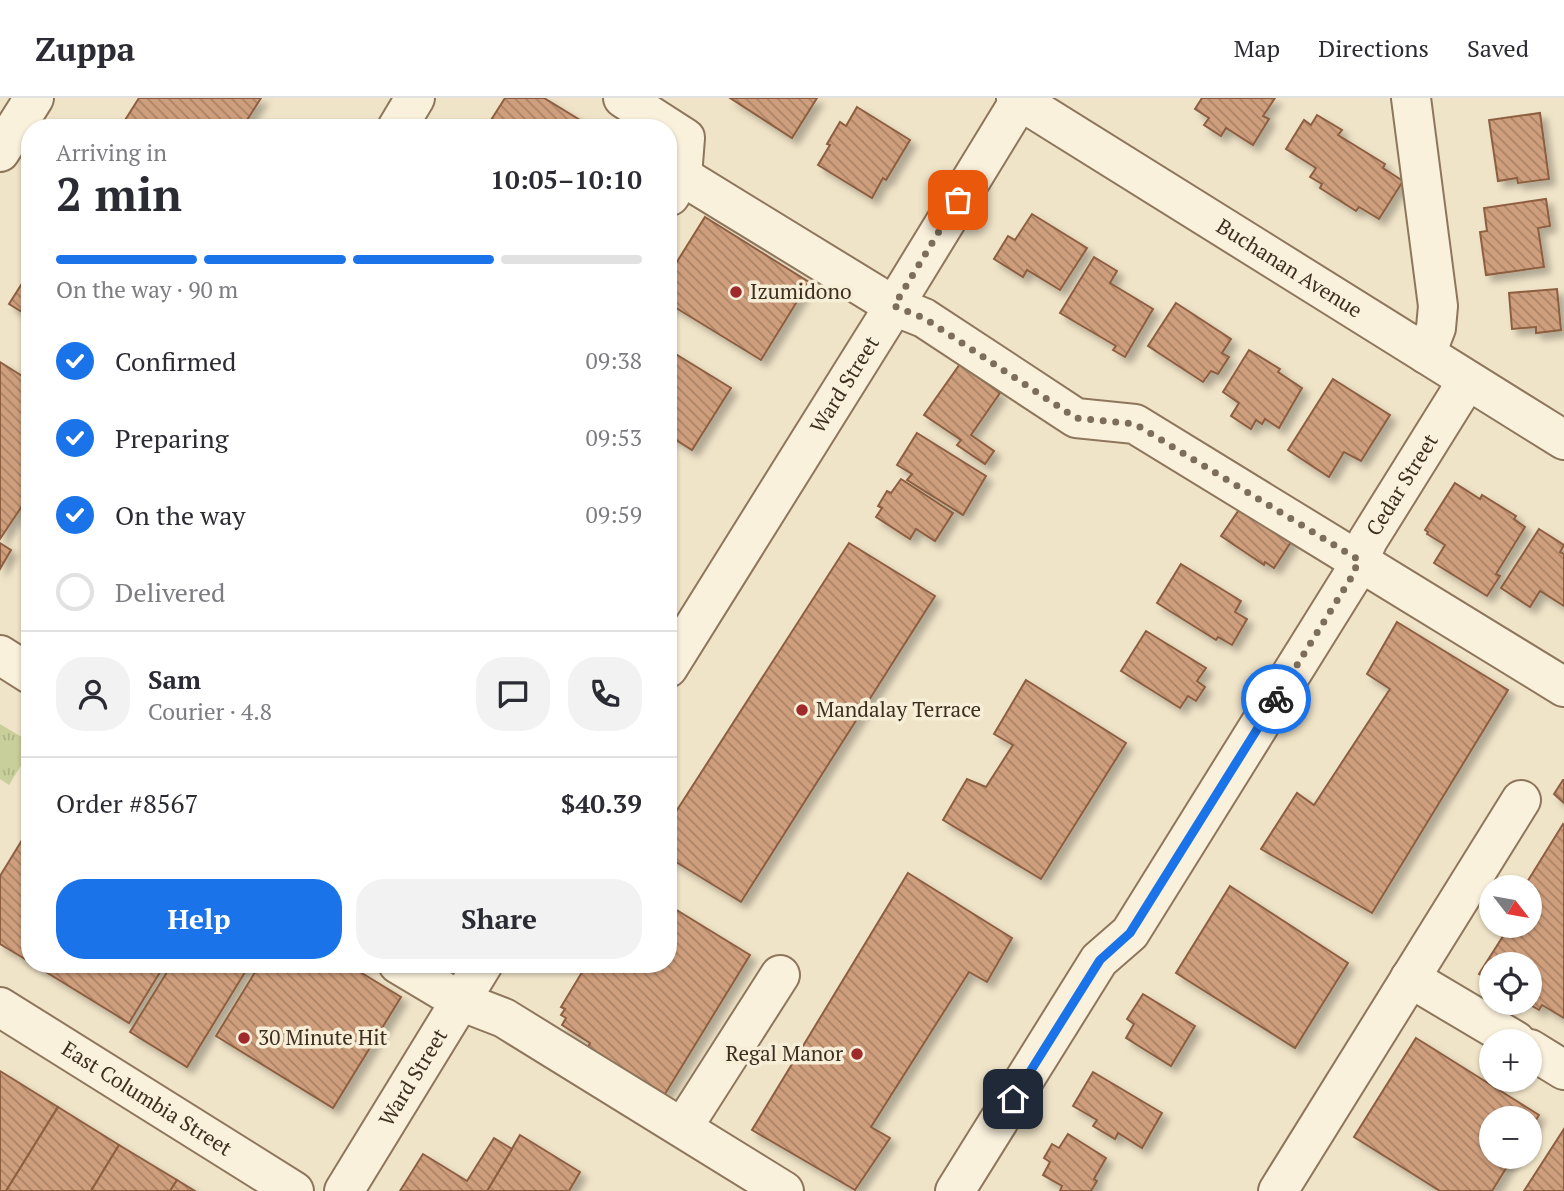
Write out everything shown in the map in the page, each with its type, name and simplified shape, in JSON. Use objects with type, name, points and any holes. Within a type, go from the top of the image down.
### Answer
[{"type":"street","points":[[0,152],[34,98]]},
{"type":"street","points":[[402,119],[415,98]]},
{"type":"street","points":[[623,98],[656,119]]},
{"type":"street","points":[[1412,98],[1438,306],[1436,328],[1426,354]]},
{"type":"street","name":"Buchanan Avenue","points":[[1018,99],[1564,440]]},
{"type":"street","name":"Ward Street","points":[[677,654],[894,306],[1018,99]]},
{"type":"street","points":[[677,133],[685,138],[677,177]]},
{"type":"street","points":[[677,188],[894,306],[924,318],[1076,418],[1135,424],[1564,687]]},
{"type":"street","name":"Cedar Street","points":[[955,1191],[1100,960],[1130,933],[1137,922],[1351,578],[1368,540],[1467,381]]},
{"type":"street","points":[[0,656],[21,669]]},
{"type":"street","points":[[1278,1191],[1521,800]]},
{"type":"street","points":[[413,973],[460,1001],[504,1018],[784,1191]]},
{"type":"street","name":"Ward Street","points":[[344,1191],[477,973]]},
{"type":"street","points":[[683,1128],[720,1049],[780,975]]},
{"type":"street","points":[[1410,978],[1496,1029]]},
{"type":"street","name":"East Columbia Street","points":[[0,1007],[294,1191]]},
{"type":"street","points":[[1542,1056],[1564,1070]]},
{"type":"green space","points":[[0,724],[21,737],[21,766],[9,785],[0,779]]},
{"type":"building","points":[[139,98],[261,98],[248,119],[126,119]]},
{"type":"building","points":[[505,98],[544,98],[578,119],[492,119]]},
{"type":"building","points":[[730,98],[817,98],[792,138]]},
{"type":"building","points":[[1202,98],[1275,98],[1263,116],[1269,119],[1253,145],[1226,128],[1221,136],[1204,125],[1209,118],[1195,109]]},
{"type":"building","points":[[857,107],[910,140],[872,198],[818,165],[840,122],[846,126]]},
{"type":"building","points":[[1540,113],[1549,179],[1518,183],[1517,178],[1498,181],[1489,120]]},
{"type":"building","points":[[1317,115],[1342,130],[1338,135],[1385,164],[1383,168],[1403,181],[1379,219],[1359,207],[1356,211],[1320,188],[1322,184],[1310,177],[1316,168],[1286,149],[1304,120],[1311,125]]},
{"type":"building","points":[[1546,199],[1550,226],[1538,228],[1544,267],[1486,275],[1480,232],[1487,231],[1484,208]]},
{"type":"building","points":[[1032,214],[1087,248],[1060,290],[1027,270],[1023,277],[994,259],[1008,236],[1015,240]]},
{"type":"building","name":"Izumidono","points":[[705,217],[809,282],[761,360],[677,309],[677,262]]},
{"type":"building","points":[[1094,257],[1117,271],[1110,283],[1153,309],[1125,357],[1113,350],[1116,346],[1060,313]]},
{"type":"building","points":[[21,285],[21,311],[9,304]]},
{"type":"building","points":[[1557,289],[1561,330],[1536,333],[1536,327],[1512,329],[1509,293]]},
{"type":"building","points":[[1176,303],[1231,339],[1222,353],[1229,357],[1218,374],[1211,371],[1203,382],[1148,346]]},
{"type":"building","points":[[1249,350],[1280,369],[1278,372],[1302,388],[1279,428],[1265,419],[1262,424],[1256,420],[1251,429],[1231,416],[1239,403],[1223,392]]},
{"type":"building","points":[[677,355],[731,388],[692,450],[677,441]]},
{"type":"building","points":[[0,362],[21,375],[21,508],[0,539]]},
{"type":"building","points":[[960,364],[1000,393],[971,435],[994,451],[985,464],[957,445],[961,440],[924,415]]},
{"type":"building","points":[[1333,379],[1390,415],[1361,461],[1344,452],[1329,477],[1288,450]]},
{"type":"building","points":[[917,433],[986,476],[963,515],[907,480],[912,474],[897,465]]},
{"type":"building","points":[[901,479],[953,513],[935,541],[916,529],[910,539],[876,517],[882,508],[878,506],[887,491],[891,493]]},
{"type":"building","points":[[1455,483],[1480,499],[1482,495],[1516,516],[1514,519],[1525,527],[1496,574],[1500,576],[1487,596],[1434,563],[1445,545],[1425,530]]},
{"type":"building","points":[[1243,504],[1293,539],[1274,568],[1265,562],[1264,565],[1221,536]]},
{"type":"building","points":[[1539,529],[1564,545],[1560,552],[1564,554],[1564,606],[1540,591],[1530,607],[1501,588]]},
{"type":"building","points":[[0,543],[11,550],[0,569]]},
{"type":"building","name":"Mandalay Terrace","points":[[849,543],[935,596],[741,902],[677,863],[677,810]]},
{"type":"building","points":[[1181,564],[1241,601],[1235,612],[1247,619],[1232,645],[1218,637],[1216,640],[1157,603]]},
{"type":"building","points":[[1397,622],[1508,690],[1372,913],[1261,849],[1297,793],[1314,805],[1390,689],[1367,674]]},
{"type":"building","points":[[1146,631],[1206,668],[1197,681],[1205,687],[1196,701],[1188,696],[1180,708],[1121,671]]},
{"type":"building","points":[[1026,680],[1126,743],[1041,879],[943,820],[967,779],[986,787],[1013,745],[994,734]]},
{"type":"building","points":[[1564,780],[1564,803],[1554,794]]},
{"type":"building","points":[[1563,824],[1564,1018],[1542,1005],[1542,952],[1493,952],[1502,938],[1542,938],[1542,875],[1531,875]]},
{"type":"building","points":[[21,842],[21,957],[0,944],[0,876]]},
{"type":"building","name":"Regal Manor","points":[[908,873],[1012,938],[987,982],[969,972],[871,1127],[890,1138],[855,1190],[752,1130]]},
{"type":"building","points":[[1230,886],[1348,963],[1295,1048],[1176,973]]},
{"type":"building","points":[[677,910],[750,955],[665,1094],[588,1047],[590,1043],[562,1025],[566,1018],[561,1015],[565,1009],[561,1007],[582,973],[677,973]]},
{"type":"building","points":[[48,973],[160,973],[129,1023]]},
{"type":"building","points":[[166,973],[244,973],[187,1067],[130,1032]]},
{"type":"building","points":[[254,973],[362,973],[401,997],[333,1108],[216,1036]]},
{"type":"building","points":[[1143,994],[1195,1026],[1171,1066],[1126,1038],[1134,1024],[1127,1019]]},
{"type":"building","points":[[1416,1038],[1479,1077],[1479,1092],[1502,1092],[1525,1106],[1479,1106],[1479,1169],[1506,1169],[1492,1191],[1440,1191],[1354,1137]]},
{"type":"building","points":[[0,1071],[58,1107],[6,1191],[0,1191]]},
{"type":"building","points":[[1093,1072],[1162,1113],[1142,1148],[1118,1133],[1115,1139],[1093,1126],[1097,1120],[1073,1106]]},
{"type":"building","points":[[58,1107],[119,1145],[91,1191],[6,1191]]},
{"type":"building","points":[[1564,1129],[1564,1191],[1524,1191],[1538,1169],[1542,1169],[1542,1163]]},
{"type":"building","points":[[1068,1134],[1106,1158],[1094,1179],[1097,1181],[1091,1191],[1060,1191],[1062,1186],[1043,1175],[1050,1162],[1044,1158],[1052,1144],[1059,1148]]},
{"type":"building","points":[[520,1135],[580,1172],[569,1191],[487,1191]]},
{"type":"building","points":[[494,1138],[512,1149],[487,1191],[400,1191],[423,1154],[467,1181]]},
{"type":"building","points":[[119,1145],[177,1180],[170,1191],[91,1191]]},
{"type":"building","points":[[177,1180],[195,1191],[170,1191]]},
{"type":"way so far","points":[[958,200],[894,306],[924,318],[1076,418],[1135,424],[1359,560],[1351,578],[1276,699]]},
{"type":"place","name":"Izumidono","points":[[736,292]]},
{"type":"place","name":"Mandalay Terrace","points":[[802,710]]},
{"type":"place","name":"30 Minute Hit","points":[[244,1038]]},
{"type":"place","name":"Regal Manor","points":[[857,1054]]},
{"type":"route","points":[[1013,1099],[1100,960],[1130,933],[1276,699]]}]
